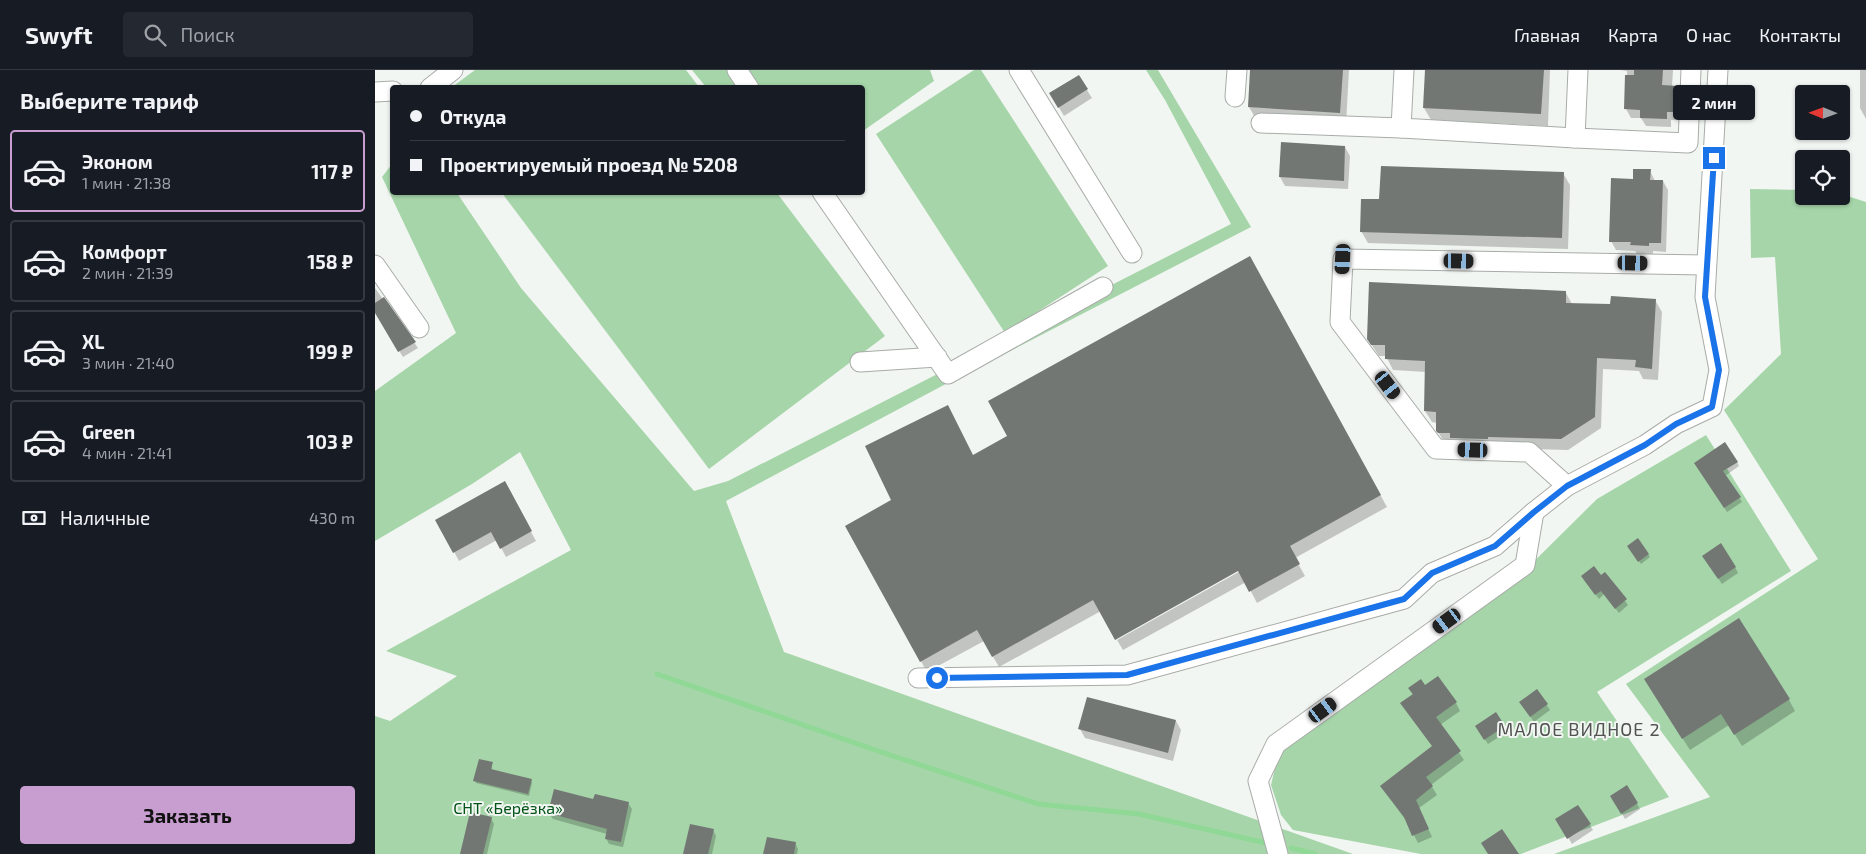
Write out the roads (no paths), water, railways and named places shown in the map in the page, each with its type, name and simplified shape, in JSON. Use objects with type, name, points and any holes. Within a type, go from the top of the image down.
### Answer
[{"type":"street","points":[[434,85],[453,70]]},
{"type":"street","points":[[737,70],[747,85]]},
{"type":"street","points":[[1019,70],[1132,252]]},
{"type":"street","points":[[1235,97],[1237,70]]},
{"type":"street","points":[[1401,128],[1404,70]]},
{"type":"street","points":[[1575,138],[1579,70]]},
{"type":"street","points":[[1261,123],[1688,142],[1691,70]]},
{"type":"street","points":[[918,678],[1127,675],[1404,599],[1432,573],[1495,546],[1567,486],[1645,445],[1676,424],[1712,407],[1719,370],[1705,297],[1705,265],[1715,143],[1718,70]]},
{"type":"street","points":[[375,92],[390,91]]},
{"type":"street","points":[[824,195],[948,374],[1103,287]]},
{"type":"street","points":[[1567,486],[1529,452],[1436,448],[1340,322],[1343,259],[1705,265]]},
{"type":"street","points":[[375,265],[419,328]]},
{"type":"street","points":[[859,362],[937,357]]},
{"type":"street","points":[[1278,854],[1258,780],[1276,744],[1525,565],[1534,512]]},
{"type":"waterway","points":[[657,674],[1038,804],[1139,814],[1266,843]]},
{"type":"waterway","points":[[1291,848],[1315,854]]},
{"type":"district","name":"МАЛОЕ ВИДНОЕ 2","points":[[1579,730]]},
{"type":"park label","name":"СНТ «Берёзка»","points":[[508,808]]}]
